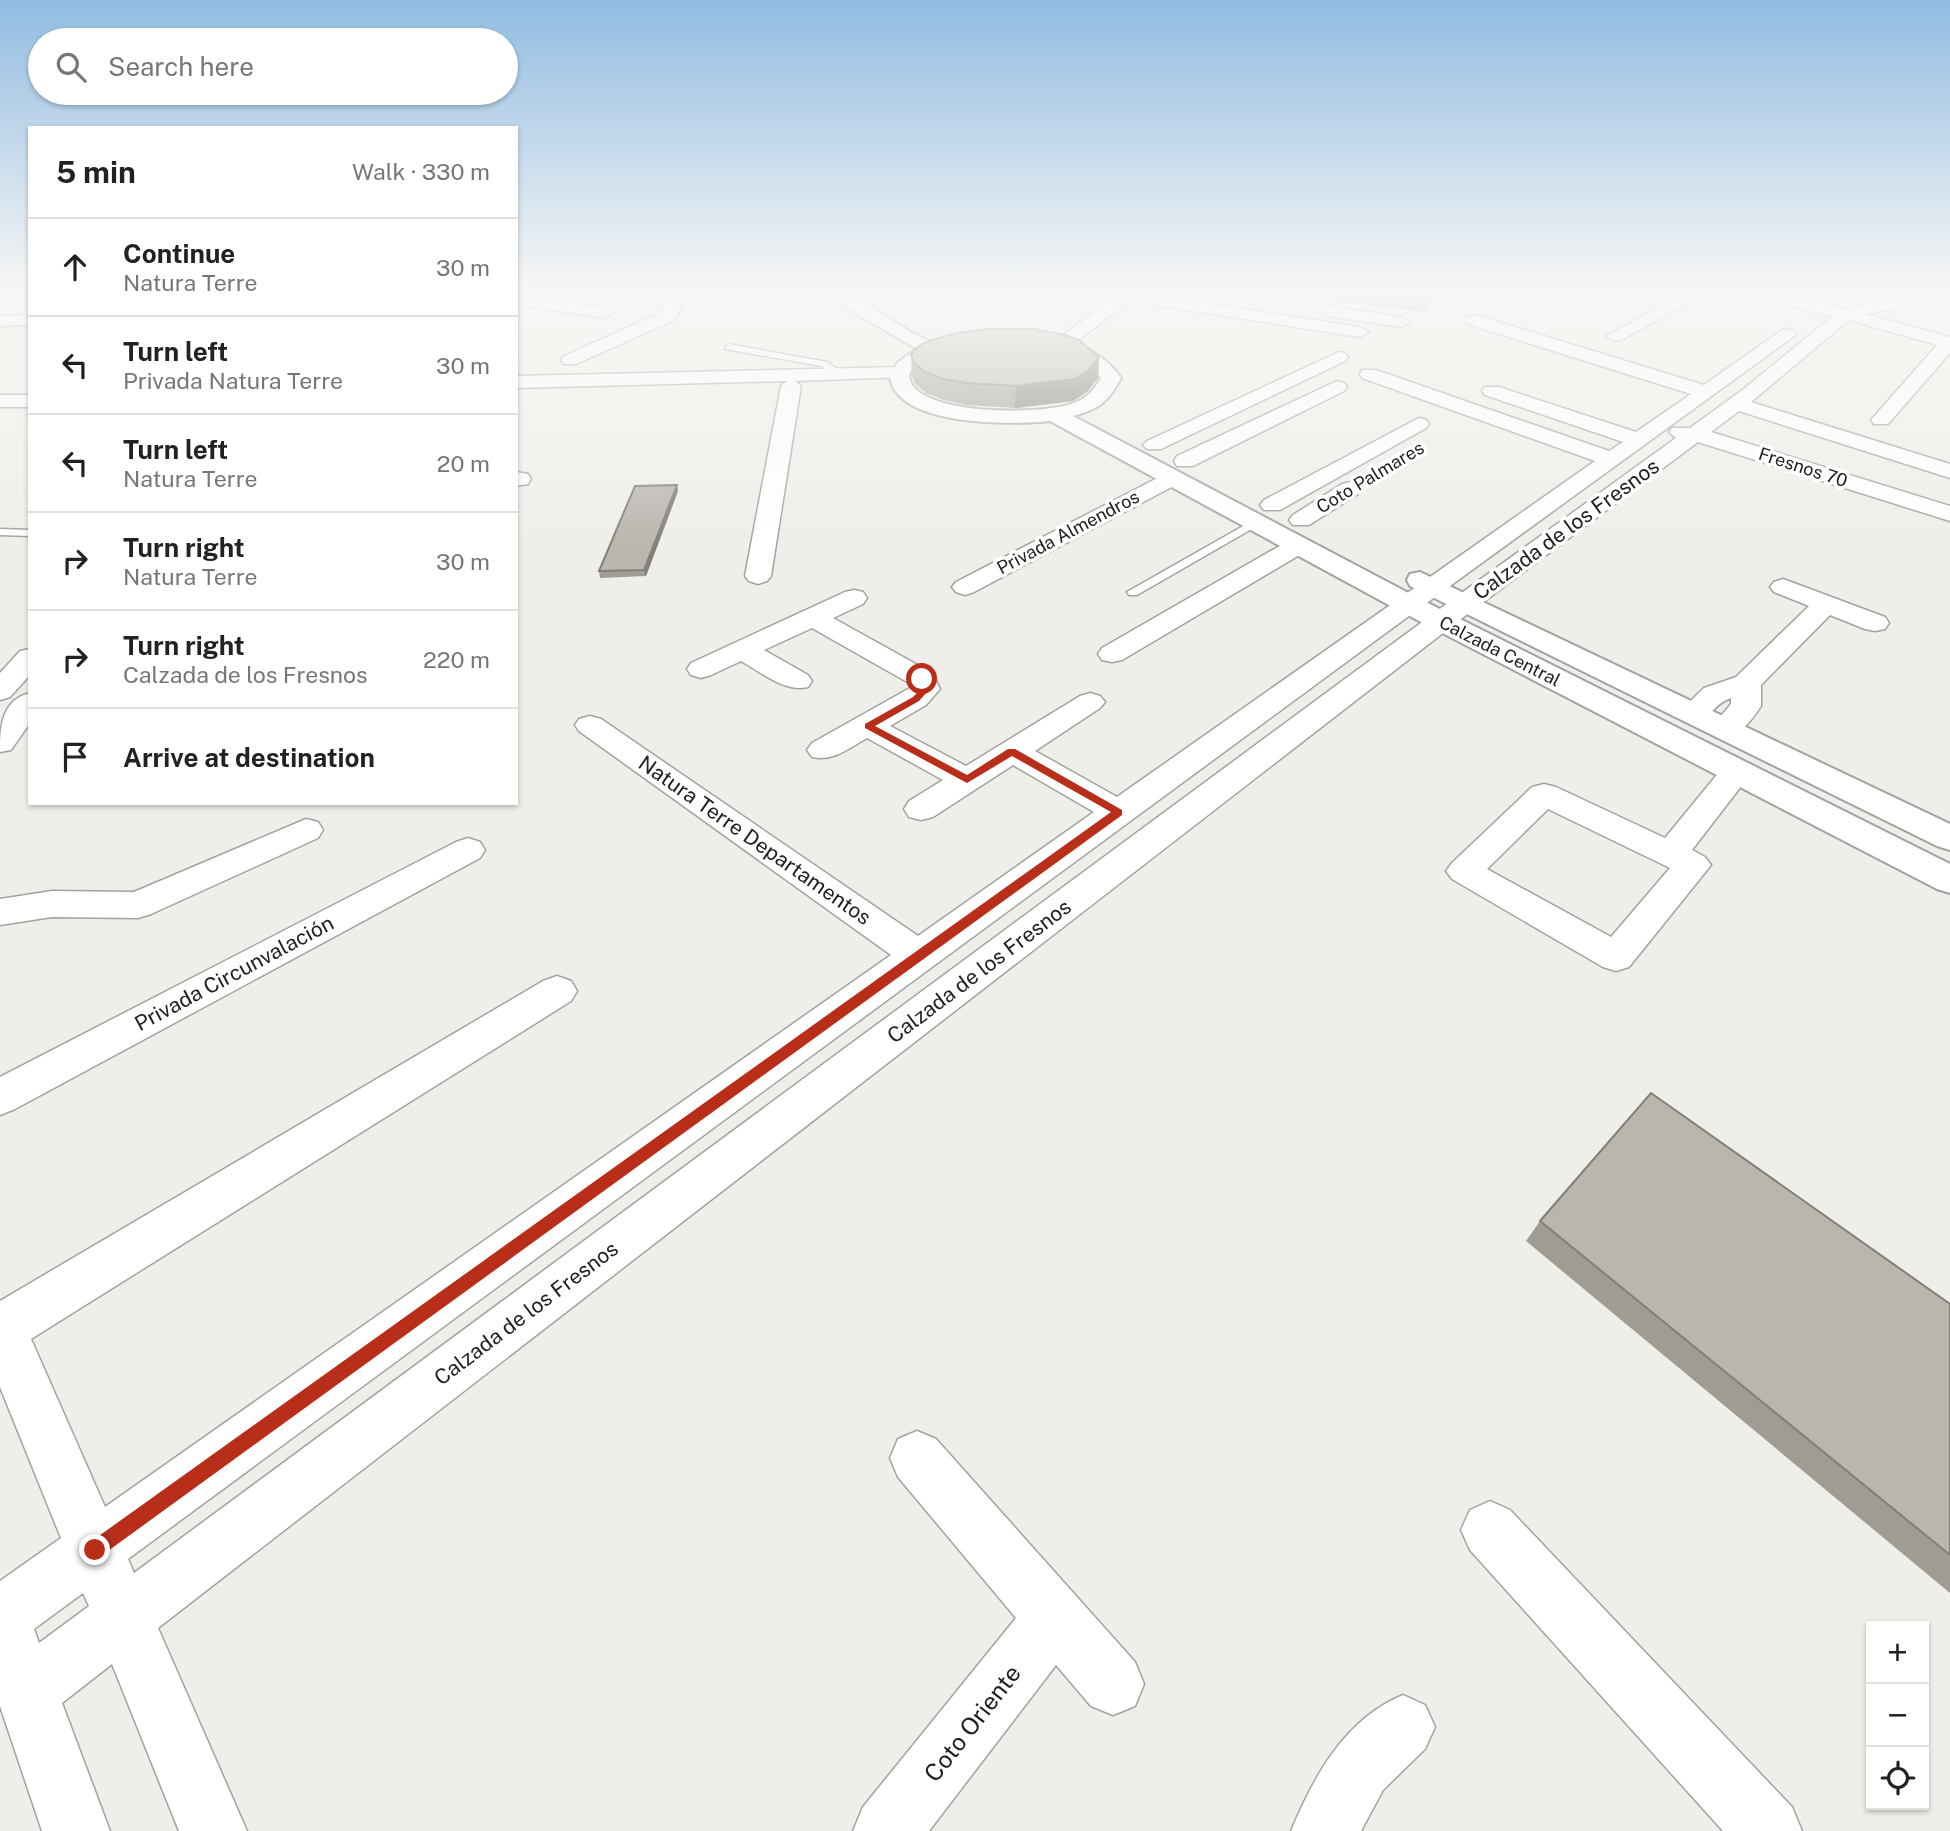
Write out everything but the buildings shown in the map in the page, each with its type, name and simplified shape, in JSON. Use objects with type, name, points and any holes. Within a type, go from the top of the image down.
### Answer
[{"type":"street","points":[[518,382],[661,378]]},
{"type":"street","points":[[518,392],[791,386],[894,378]]},
{"type":"street","points":[[900,378],[907,393],[922,402],[967,415],[1016,418],[1053,414],[1080,407],[1104,394],[1111,378]]},
{"type":"street","points":[[1154,445],[1296,378]]},
{"type":"street","points":[[1386,378],[1634,443]]},
{"type":"street","points":[[1659,378],[1950,471]]},
{"type":"street","name":"Calzada de los Fresnos","points":[[26,1691],[1012,946],[1634,443],[1721,398],[1749,378]]},
{"type":"street","points":[[1881,420],[1917,378]]},
{"type":"street","points":[[758,576],[791,386]]},
{"type":"street","points":[[1477,386],[1634,443]]},
{"type":"street","name":"Privada Almendros","points":[[965,587],[1178,470],[1337,387]]},
{"type":"street","points":[[0,393],[28,392]]},
{"type":"street","name":"Calzada de los Fresnos","points":[[0,1618],[1119,812],[1695,434],[1721,398]]},
{"type":"street","points":[[0,401],[28,401]]},
{"type":"street","name":"Calzada Central","points":[[1080,407],[1154,445],[1178,470]]},
{"type":"street","name":"Calzada Central","points":[[1053,414],[1178,470],[1437,603],[1735,772],[1950,880]]},
{"type":"street","points":[[1264,514],[1419,424]]},
{"type":"street","name":"Fresnos 70","points":[[1634,443],[1695,434],[1950,514]]},
{"type":"street","name":"Coto Palmares","points":[[1395,462],[1439,435]]},
{"type":"street","name":"Coto Palmares","points":[[1112,654],[1300,532],[1373,475]]},
{"type":"street","name":"Calzada Central","points":[[1300,532],[1325,532]]},
{"type":"street","name":"Calzada Central","points":[[1396,568],[1437,603],[1693,713],[1949,833]]},
{"type":"street","points":[[1783,587],[1875,623]]},
{"type":"street","points":[[701,669],[854,598]]},
{"type":"street","points":[[1693,713],[1714,694],[1746,683],[1826,604]]},
{"type":"street","points":[[812,617],[922,679],[925,690],[916,699],[823,750]]},
{"type":"street","points":[[742,650],[798,681]]},
{"type":"street","points":[[0,691],[28,659]]},
{"type":"street","points":[[1725,729],[1746,706],[1746,683]]},
{"type":"street","points":[[921,809],[1090,702]]},
{"type":"street","name":"Natura Terre Departamentos","points":[[590,725],[919,956]]},
{"type":"street","points":[[869,726],[967,780]]},
{"type":"street","points":[[1012,751],[1119,812]]},
{"type":"street","points":[[1670,854],[1735,772]]},
{"type":"street","points":[[1544,794],[1670,854],[1693,865],[1616,957],[1464,871],[1544,794]]},
{"type":"street","points":[[0,912],[52,904],[138,905],[306,830]]},
{"type":"street","name":"Privada Circunvalación","points":[[0,1097],[468,850]]},
{"type":"street","points":[[0,926],[52,904]]},
{"type":"street","points":[[972,918],[1012,946]]},
{"type":"street","points":[[213,1831],[1,1327],[557,991]]},
{"type":"street","points":[[699,1114],[737,1154]]},
{"type":"street","points":[[917,1458],[1114,1684]]},
{"type":"street","points":[[1490,1530],[1768,1831]]},
{"type":"street","name":"Coto Oriente","points":[[887,1831],[1056,1616]]},
{"type":"street","points":[[0,1618],[76,1831]]},
{"type":"street","points":[[1325,1831],[1360,1767],[1403,1727]]},
{"type":"lane","points":[[1133,592],[1264,514]]},
{"type":"lane","points":[[0,532],[28,533]]},
{"type":"route","points":[[95,1550],[1119,812],[1081,793],[1012,751],[967,780],[869,726],[916,699],[925,690],[922,679]]}]
